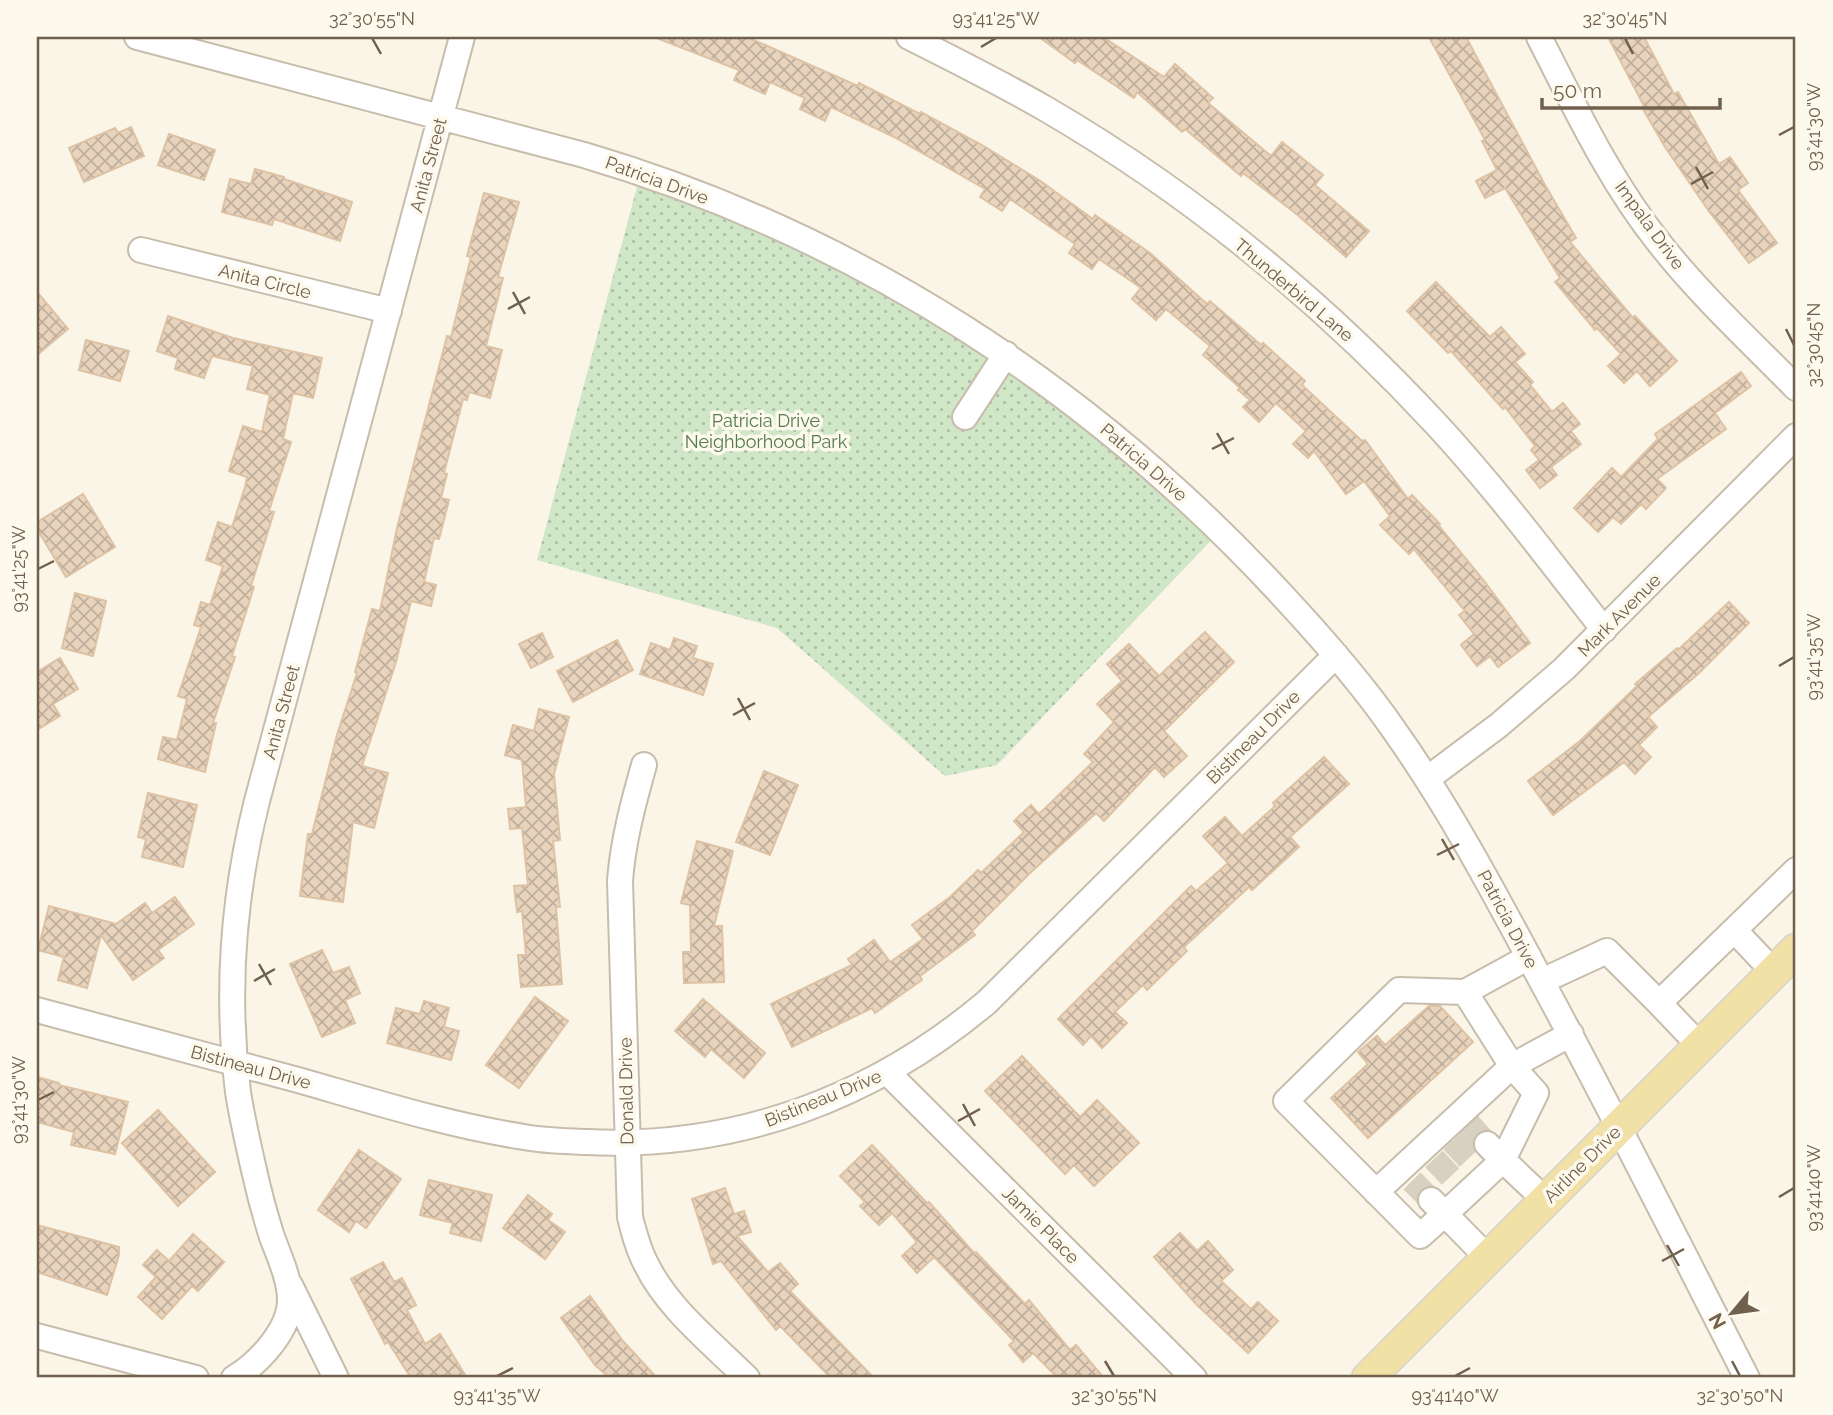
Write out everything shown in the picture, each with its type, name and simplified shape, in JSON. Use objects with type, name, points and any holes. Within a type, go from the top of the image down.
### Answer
[{"type":"main road","name":"Airline Drive","points":[[1368,1378],[1785,961]]},
{"type":"street","name":"Patricia Drive","points":[[138,37],[642,172],[727,205],[891,284],[1006,354],[1086,413],[1164,478],[1238,547],[1336,655],[1386,719],[1427,779],[1473,853],[1571,1034],[1747,1378]]},
{"type":"street","name":"Anita Street","points":[[234,1378],[248,1370],[266,1351],[283,1325],[290,1300],[286,1276],[262,1204],[235,1062],[235,927],[247,841],[462,37]]},
{"type":"street","name":"Thunderbird Lane","points":[[909,37],[1012,90],[1106,146],[1167,188],[1301,293],[1348,335],[1444,433],[1506,505],[1604,631]]},
{"type":"street","name":"Impala Drive","points":[[1539,37],[1608,167],[1658,242],[1685,275],[1796,388]]},
{"type":"street","name":"Anita Circle","points":[[141,250],[389,312]]},
{"type":"street","points":[[965,417],[1006,354]]},
{"type":"street","name":"Mark Avenue","points":[[1427,779],[1535,695],[1604,631],[1796,436]]},
{"type":"street","name":"Bistineau Drive","points":[[37,1010],[489,1131],[527,1138],[627,1143],[695,1138],[754,1125],[815,1105],[887,1072],[939,1039],[987,1002],[1336,655]]},
{"type":"street","name":"Donald Drive","points":[[644,765],[622,856],[620,881],[630,1217],[645,1263],[657,1285],[747,1378]]},
{"type":"street","points":[[1659,1003],[1796,870]]},
{"type":"street","points":[[1735,931],[1785,961]]},
{"type":"street","points":[[1542,981],[1607,951],[1700,1046]]},
{"type":"street","points":[[1465,992],[1512,1066],[1536,1093],[1487,1160],[1438,1207],[1420,1236],[1286,1101],[1399,990],[1465,992],[1529,957]]},
{"type":"street","points":[[1376,1192],[1406,1175],[1512,1066],[1571,1034]]},
{"type":"street","name":"Jamie Place","points":[[887,1072],[1194,1378]]},
{"type":"street","points":[[1487,1160],[1546,1201]]},
{"type":"street","points":[[1438,1207],[1488,1258]]},
{"type":"street","points":[[286,1276],[336,1378]]},
{"type":"street","points":[[37,1336],[197,1378]]},
{"type":"green space","name":"Patricia Drive Neighborhood Park","points":[[641,172],[1006,354],[1221,530],[997,765],[945,776],[777,628],[537,560]]},
{"type":"building","points":[[747,37],[858,86],[859,83],[982,145],[1039,180],[1093,219],[1095,215],[1150,253],[1207,304],[1210,301],[1261,345],[1263,343],[1305,381],[1302,385],[1362,441],[1365,440],[1408,499],[1412,495],[1440,524],[1530,643],[1498,667],[1490,656],[1477,666],[1461,645],[1474,634],[1459,615],[1465,611],[1414,549],[1409,554],[1380,525],[1390,516],[1364,481],[1346,494],[1314,451],[1308,458],[1293,444],[1306,431],[1276,403],[1259,422],[1243,407],[1250,400],[1238,390],[1240,388],[1203,355],[1210,346],[1166,309],[1156,320],[1132,299],[1141,288],[1099,259],[1092,269],[1069,253],[1075,244],[1010,199],[1002,211],[980,197],[985,189],[894,137],[831,107],[825,121],[800,109],[805,98],[770,82],[765,94],[734,80],[739,70],[659,39]]},
{"type":"building","points":[[1039,37],[1103,37],[1164,77],[1175,64],[1213,98],[1208,103],[1271,156],[1282,142],[1323,175],[1315,185],[1369,231],[1346,257],[1243,173],[1241,176],[1185,129],[1182,132],[1137,92],[1134,98],[1077,60],[1075,63]]},
{"type":"building","points":[[1429,37],[1466,37],[1576,238],[1570,242],[1633,318],[1635,316],[1677,361],[1650,386],[1637,371],[1624,383],[1608,366],[1621,354],[1597,328],[1595,330],[1555,282],[1560,278],[1505,188],[1485,198],[1476,181],[1497,170],[1482,141],[1485,140]]},
{"type":"building","points":[[1608,37],[1644,37],[1674,94],[1678,92],[1719,164],[1730,157],[1748,183],[1738,190],[1777,243],[1749,263],[1708,210],[1665,147]]},
{"type":"building","points":[[131,127],[144,156],[84,182],[69,148],[115,128],[118,133]]},
{"type":"building","points":[[169,134],[215,150],[204,180],[158,165]]},
{"type":"building","points":[[255,169],[352,202],[340,241],[274,219],[272,225],[222,212],[230,179],[251,184]]},
{"type":"building","points":[[484,193],[519,202],[498,277],[503,278],[486,346],[502,350],[490,398],[469,392],[467,400],[463,399],[444,473],[447,474],[441,498],[449,500],[439,539],[434,538],[424,582],[436,585],[431,606],[411,601],[396,662],[362,766],[388,773],[374,828],[353,822],[343,902],[300,896],[308,834],[312,834],[372,609],[380,611],[397,528],[447,336],[451,337],[471,257],[467,256]]},
{"type":"building","points":[[1436,282],[1490,337],[1501,327],[1525,354],[1515,362],[1533,382],[1530,385],[1552,412],[1563,403],[1580,424],[1571,431],[1581,444],[1551,467],[1557,475],[1540,488],[1526,470],[1539,460],[1531,450],[1535,446],[1505,407],[1503,409],[1451,351],[1448,353],[1407,311]]},
{"type":"building","points":[[37,292],[68,329],[37,355]]},
{"type":"building","points":[[168,316],[233,338],[322,358],[313,398],[293,393],[283,439],[291,442],[269,511],[274,512],[232,656],[235,657],[213,723],[216,723],[205,772],[158,759],[163,737],[177,740],[187,699],[178,696],[201,627],[194,625],[201,602],[210,605],[223,566],[206,560],[218,522],[232,527],[245,487],[247,477],[229,471],[243,426],[262,432],[270,395],[247,389],[253,366],[212,356],[204,378],[175,369],[178,358],[157,351]]},
{"type":"building","points":[[86,340],[129,351],[120,381],[79,370]]},
{"type":"building","points":[[1741,372],[1751,386],[1715,413],[1726,429],[1657,479],[1666,488],[1646,509],[1641,504],[1621,524],[1613,517],[1598,532],[1574,508],[1612,468],[1621,477],[1658,439],[1655,434]]},
{"type":"building","points":[[83,494],[115,547],[66,577],[37,529],[37,522]]},
{"type":"building","points":[[75,593],[106,601],[93,656],[62,648]]},
{"type":"building","points":[[1729,602],[1749,623],[1698,674],[1648,717],[1657,727],[1639,745],[1651,757],[1635,774],[1624,762],[1553,815],[1528,781],[1580,741],[1637,686],[1635,684],[1677,648],[1678,650]]},
{"type":"building","points":[[1205,632],[1234,662],[1164,731],[1187,756],[1164,777],[1155,767],[1104,821],[1096,813],[972,931],[975,935],[920,976],[922,980],[875,1013],[872,1008],[792,1047],[771,1004],[852,965],[848,959],[874,940],[890,962],[923,939],[912,925],[950,897],[978,870],[981,873],[1024,832],[1014,821],[1031,805],[1039,814],[1093,762],[1084,754],[1114,722],[1097,704],[1122,681],[1107,664],[1129,644],[1159,676]]},
{"type":"building","points":[[542,633],[553,657],[531,668],[519,644]]},
{"type":"building","points":[[674,638],[697,646],[693,658],[713,664],[703,695],[640,674],[651,643],[670,650]]},
{"type":"building","points":[[617,640],[633,670],[573,702],[557,671]]},
{"type":"building","points":[[60,658],[78,689],[53,704],[60,716],[37,730],[37,672]]},
{"type":"building","points":[[539,709],[569,717],[554,774],[560,840],[553,841],[560,907],[556,907],[562,984],[521,987],[518,955],[526,955],[522,911],[517,912],[514,886],[528,885],[522,828],[510,829],[508,809],[526,807],[522,760],[505,755],[513,725],[534,731]]},
{"type":"building","points":[[1324,757],[1349,784],[1290,837],[1299,847],[1252,890],[1249,887],[1184,947],[1187,951],[1147,990],[1143,985],[1115,1012],[1127,1023],[1102,1048],[1091,1036],[1083,1045],[1058,1019],[1191,886],[1196,891],[1228,863],[1203,836],[1225,817],[1242,836],[1275,806],[1273,803]]},
{"type":"building","points":[[764,771],[798,785],[770,855],[736,842]]},
{"type":"building","points":[[148,793],[197,805],[183,867],[142,857],[146,839],[138,837]]},
{"type":"building","points":[[697,841],[733,851],[714,926],[722,926],[724,982],[684,983],[683,952],[691,952],[690,905],[681,903]]},
{"type":"building","points":[[175,897],[194,924],[158,950],[164,958],[133,980],[101,935],[87,988],[58,980],[64,957],[38,950],[49,906],[116,924],[145,903],[152,913]]},
{"type":"building","points":[[322,950],[333,973],[349,967],[360,993],[345,1000],[355,1023],[322,1037],[290,964]]},
{"type":"building","points":[[535,997],[568,1021],[519,1088],[486,1065]]},
{"type":"building","points":[[703,999],[765,1053],[744,1078],[711,1049],[705,1057],[675,1031]]},
{"type":"building","points":[[424,1001],[449,1008],[444,1027],[459,1031],[451,1060],[387,1043],[396,1008],[420,1014]]},
{"type":"building","points":[[1429,1006],[1440,1006],[1473,1042],[1368,1138],[1331,1098],[1368,1064],[1358,1052],[1377,1036],[1385,1045]]},
{"type":"building","points":[[1022,1056],[1080,1117],[1097,1100],[1139,1143],[1094,1186],[1074,1165],[1065,1174],[985,1091]]},
{"type":"building","points":[[37,1077],[128,1102],[115,1154],[71,1145],[74,1132],[37,1122]]},
{"type":"building","points":[[158,1110],[215,1172],[178,1206],[122,1143]]},
{"type":"building","points":[[872,1145],[1025,1304],[1029,1300],[1070,1350],[1076,1345],[1104,1378],[1058,1378],[1033,1353],[1023,1362],[1009,1345],[1014,1341],[934,1257],[917,1273],[902,1256],[917,1242],[892,1213],[879,1225],[860,1206],[865,1202],[840,1176]]},
{"type":"building","points":[[359,1150],[401,1179],[366,1228],[356,1221],[349,1232],[318,1210]]},
{"type":"building","points":[[429,1180],[492,1195],[481,1241],[450,1233],[453,1223],[420,1215]]},
{"type":"building","points":[[725,1188],[734,1214],[744,1211],[751,1232],[737,1236],[768,1272],[780,1263],[798,1284],[790,1291],[874,1378],[831,1378],[780,1326],[776,1330],[721,1261],[713,1264],[692,1199]]},
{"type":"building","points":[[528,1195],[552,1214],[548,1220],[565,1232],[545,1259],[503,1228]]},
{"type":"building","points":[[37,1225],[119,1247],[107,1295],[37,1272]]},
{"type":"building","points":[[1180,1233],[1197,1251],[1208,1241],[1233,1270],[1221,1281],[1251,1309],[1258,1302],[1278,1321],[1248,1353],[1196,1304],[1154,1257]]},
{"type":"building","points":[[193,1234],[224,1262],[198,1291],[192,1286],[162,1319],[138,1297],[156,1277],[143,1265],[157,1250],[169,1261]]},
{"type":"building","points":[[383,1262],[394,1282],[402,1278],[416,1305],[407,1310],[425,1344],[440,1334],[467,1378],[411,1378],[388,1342],[385,1344],[351,1279]]},
{"type":"building","points":[[590,1296],[623,1341],[657,1378],[610,1378],[595,1365],[561,1318]]},
{"type":"tunnel","points":[[1469,1124],[1487,1144]]},
{"type":"tunnel","points":[[1452,1141],[1471,1161]]},
{"type":"tunnel","points":[[1434,1159],[1453,1179]]},
{"type":"tunnel","points":[[1412,1181],[1431,1200]]}]
